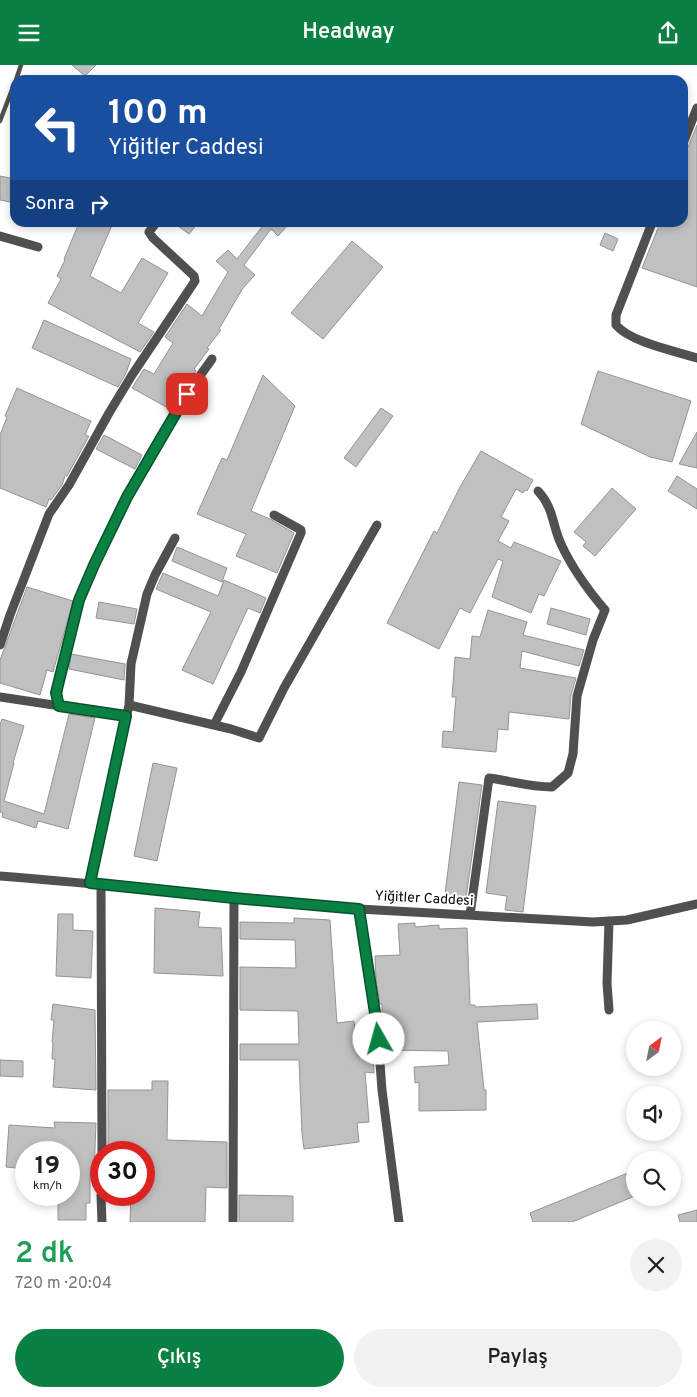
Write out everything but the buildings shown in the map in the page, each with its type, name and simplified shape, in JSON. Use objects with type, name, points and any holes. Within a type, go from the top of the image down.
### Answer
[{"type":"street","points":[[688,131],[697,109]]},
{"type":"street","points":[[0,645],[49,514],[69,485],[128,383],[195,281],[194,276],[152,238],[149,232],[153,227]]},
{"type":"street","points":[[650,227],[616,315],[616,325],[621,331],[631,337],[697,357]]},
{"type":"street","points":[[0,236],[38,247]]},
{"type":"street","points":[[59,706],[56,693],[62,667],[79,600],[94,565],[143,467],[187,394],[212,359]]},
{"type":"street","points":[[470,915],[489,778],[534,787],[552,787],[568,773],[573,754],[577,696],[593,640],[605,610],[588,590],[561,544],[547,501],[538,491]]},
{"type":"street","points":[[214,725],[245,663],[301,533],[301,531],[274,515]]},
{"type":"street","points":[[129,705],[214,725],[259,738],[284,689],[378,525]]},
{"type":"street","points":[[90,883],[129,705],[131,664],[147,594],[175,538]]},
{"type":"street","points":[[0,697],[126,716]]},
{"type":"street","name":"Yiğitler Caddesi","points":[[0,876],[359,909],[593,922],[627,920],[697,904]]},
{"type":"street","points":[[101,884],[102,1141]]},
{"type":"street","points":[[232,1222],[234,898]]},
{"type":"street","points":[[359,909],[377,1023],[382,1090],[399,1222]]},
{"type":"street","points":[[609,921],[607,983],[609,1010]]},
{"type":"street","points":[[101,1206],[102,1222]]},
{"type":"lane","points":[[0,121],[10,94]]},
{"type":"route","points":[[187,394],[143,467],[94,565],[79,600],[56,693],[59,706],[126,716],[90,883],[359,909],[379,1039]]}]
